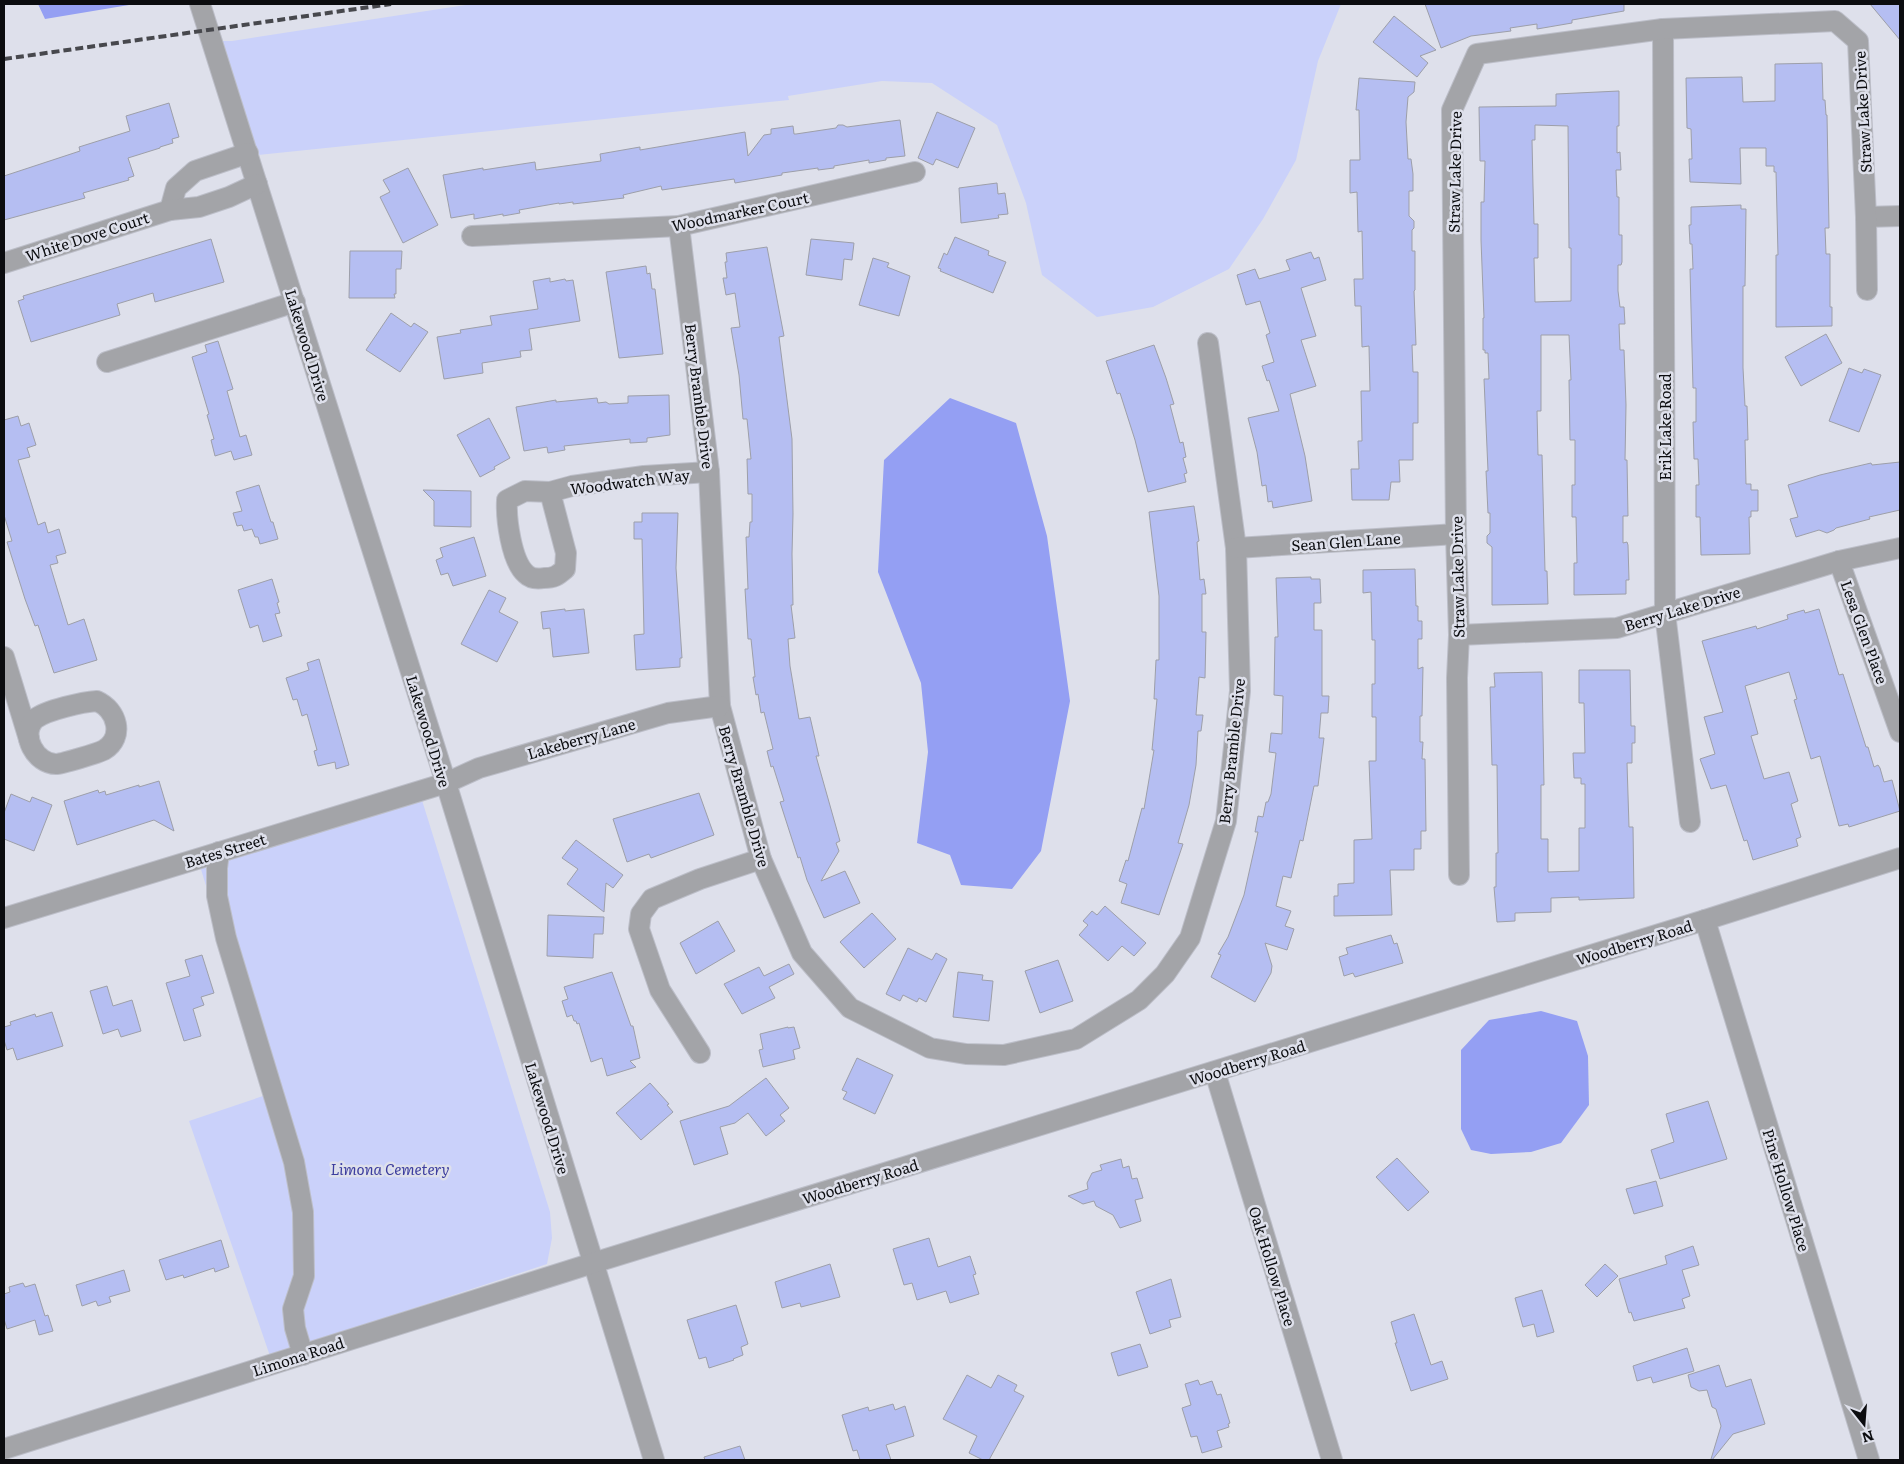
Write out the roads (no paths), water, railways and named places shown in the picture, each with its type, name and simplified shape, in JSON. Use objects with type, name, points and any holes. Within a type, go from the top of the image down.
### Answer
[{"type":"street","name":"Lakewood Drive","points":[[200,4],[446,783],[654,1460]]},
{"type":"street","name":"Straw Lake Drive","points":[[1459,875],[1457,678],[1459,635],[1456,534],[1452,110],[1477,54],[1663,30],[1835,20],[1858,41],[1866,217],[1867,290]]},
{"type":"street","name":"Erik Lake Road","points":[[1663,30],[1665,613],[1690,822]]},
{"type":"street","points":[[170,210],[176,188],[196,171],[248,153]]},
{"type":"street","name":"Woodmarker Court","points":[[472,236],[678,226],[915,172]]},
{"type":"street","name":"White Dove Court","points":[[4,262],[170,210],[199,207],[229,197],[258,184]]},
{"type":"street","points":[[1866,217],[1900,216]]},
{"type":"street","name":"Berry Bramble Drive","points":[[678,226],[710,472],[720,706],[761,859],[802,953],[850,1008],[930,1048],[966,1054],[1004,1055],[1076,1039],[1139,1000],[1165,974],[1190,938],[1226,821],[1240,691],[1236,548],[1208,343]]},
{"type":"street","points":[[107,362],[295,302]]},
{"type":"street","name":"Woodwatch Way","points":[[550,492],[572,486],[644,476],[710,472]]},
{"type":"street","name":"Sean Glen Lane","points":[[1236,548],[1456,534]]},
{"type":"street","name":"Berry Lake Drive","points":[[1459,635],[1617,628],[1839,561],[1900,548]]},
{"type":"street","name":"Lesa Glen Place","points":[[1839,561],[1900,732]]},
{"type":"street","points":[[4,657],[30,743]]},
{"type":"street","name":"Lakeberry Lane","points":[[446,783],[479,768],[668,713],[720,706]]},
{"type":"street","name":"Bates Street","points":[[4,918],[446,783]]},
{"type":"street","points":[[220,852],[217,868],[218,896],[226,938],[294,1162],[303,1212],[304,1276],[293,1308],[295,1328],[303,1355]]},
{"type":"street","name":"Woodberry Road","points":[[593,1263],[1705,920],[1900,858]]},
{"type":"street","points":[[700,1053],[660,990],[639,929],[641,914],[652,899],[700,879],[761,859]]},
{"type":"street","name":"Pine Hollow Place","points":[[1705,920],[1869,1460]]},
{"type":"street","name":"Oak Hollow Place","points":[[1214,1072],[1332,1460]]},
{"type":"street","name":"Limona Road","points":[[4,1449],[593,1263]]},
{"type":"water","points":[[38,4],[135,4],[45,19]]},
{"type":"water","points":[[950,398],[1016,423],[1047,536],[1070,701],[1041,851],[1012,889],[961,885],[950,855],[917,843],[928,752],[921,683],[878,572],[884,460]]},
{"type":"water","points":[[1541,1011],[1577,1021],[1588,1056],[1589,1105],[1561,1143],[1531,1152],[1491,1154],[1471,1150],[1461,1129],[1461,1050],[1489,1020]]},
{"type":"railway","points":[[4,59],[391,4]]},
{"type":"park label","name":"Limona Cemetery","points":[[390,1168]]}]
